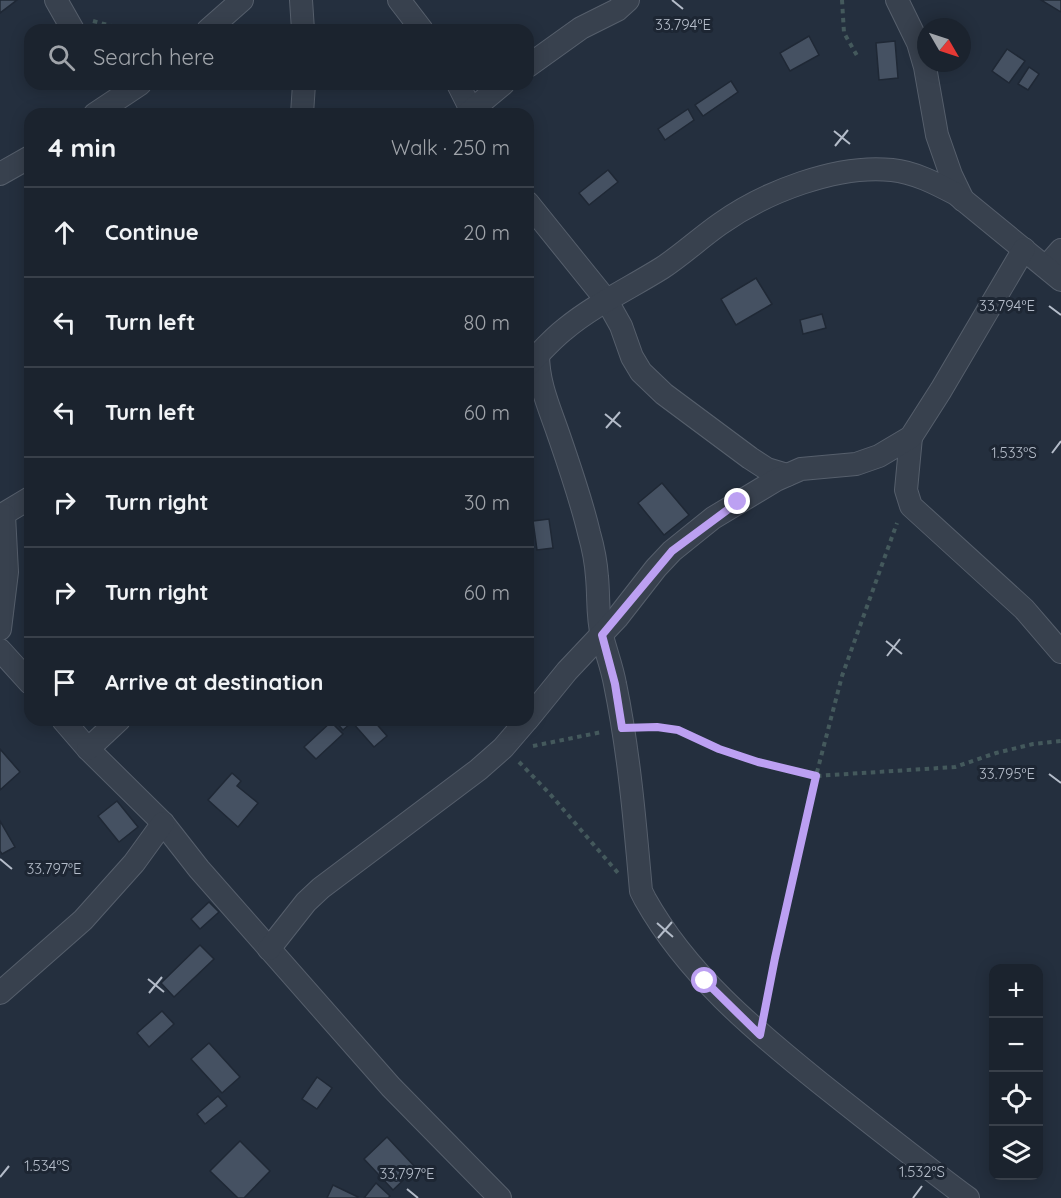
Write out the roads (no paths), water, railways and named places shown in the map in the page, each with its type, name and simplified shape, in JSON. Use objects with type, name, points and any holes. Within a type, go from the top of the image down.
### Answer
[{"type":"street","points":[[215,24],[242,0]]},
{"type":"street","points":[[301,0],[303,24]]},
{"type":"street","points":[[399,0],[417,24]]},
{"type":"street","points":[[534,62],[581,28],[617,10],[628,0]]},
{"type":"street","points":[[897,0],[918,43],[930,88],[937,135],[963,200]]},
{"type":"street","points":[[104,100],[126,90]]},
{"type":"street","points":[[302,108],[304,90]]},
{"type":"street","points":[[460,90],[468,108]]},
{"type":"street","points":[[476,108],[496,90]]},
{"type":"street","points":[[0,174],[24,160]]},
{"type":"street","points":[[534,359],[566,328],[664,266],[722,223],[750,206],[786,189],[842,172],[869,169],[894,170],[939,185],[963,200],[1054,274],[1061,250]]},
{"type":"street","points":[[534,210],[607,301],[621,326],[632,357],[641,372],[664,394],[759,465],[787,476]]},
{"type":"street","points":[[1024,249],[911,437],[907,470],[908,501],[915,511],[1024,609],[1061,652]]},
{"type":"street","points":[[534,362],[588,529],[598,580],[598,613],[615,684],[622,728],[641,891],[681,954],[760,1035],[968,1198]]},
{"type":"street","points":[[534,712],[672,551],[738,502],[801,469],[834,467],[879,456],[911,437]]},
{"type":"street","points":[[0,629],[7,572],[2,515],[24,502]]},
{"type":"street","points":[[0,650],[24,676]]},
{"type":"street","points":[[68,726],[88,749],[163,823],[269,949],[332,1017],[391,1087],[500,1198]]},
{"type":"street","points":[[88,749],[113,726]]},
{"type":"street","points":[[269,949],[306,902],[321,888],[506,751],[523,726]]},
{"type":"street","points":[[0,993],[83,920],[134,862],[163,823]]}]
